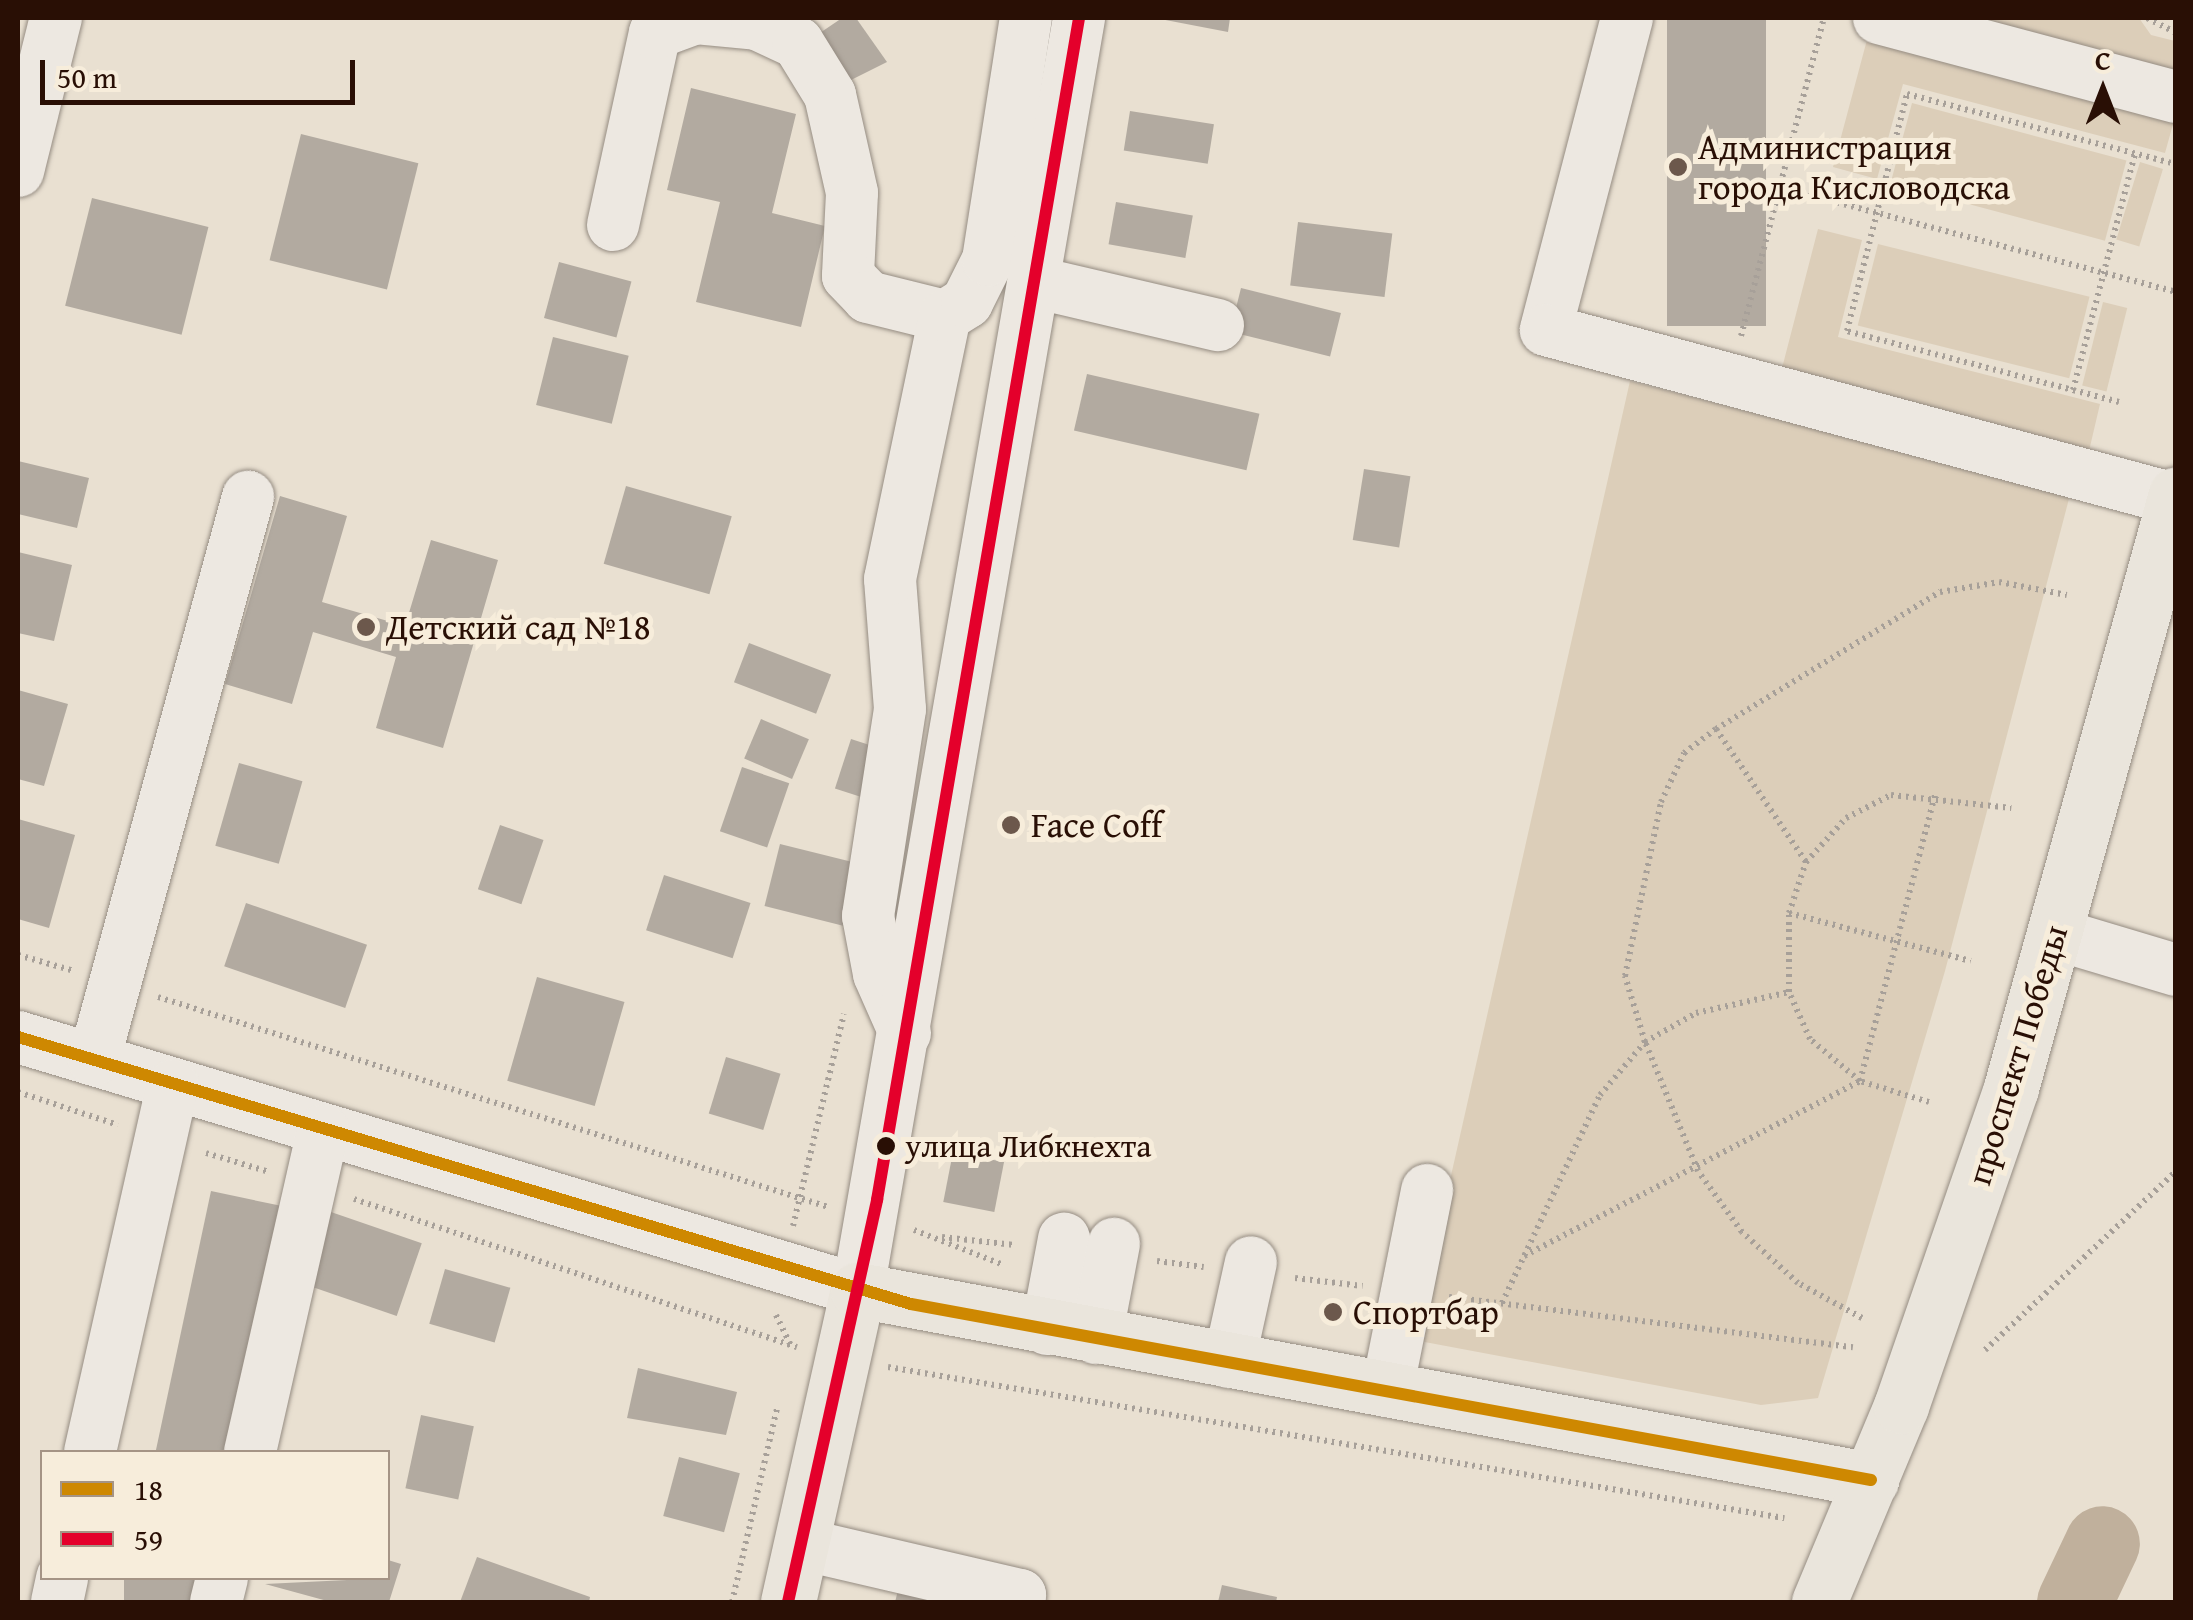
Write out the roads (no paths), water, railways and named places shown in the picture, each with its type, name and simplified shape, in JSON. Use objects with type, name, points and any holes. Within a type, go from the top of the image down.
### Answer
[{"type":"main road","name":"проспект Победы","points":[[1819,1602],[1871,1480],[2056,934],[2175,497]]},
{"type":"main road","points":[[788,1602],[858,1290],[1871,1480]]},
{"type":"street","points":[[18,171],[56,18]]},
{"type":"street","points":[[613,225],[654,33],[696,18],[757,24],[798,43],[830,95],[852,193],[848,276],[868,297],[945,316],[968,302],[988,260],[1026,18]]},
{"type":"street","points":[[18,1037],[858,1290],[1079,18]]},
{"type":"street","points":[[1627,18],[1546,330],[2175,497]]},
{"type":"street","points":[[1880,18],[2176,97]]},
{"type":"street","points":[[1034,282],[1218,326]]},
{"type":"street","points":[[905,1033],[879,974],[868,916],[900,708],[890,578],[945,316]]},
{"type":"street","points":[[94,1060],[248,498]]},
{"type":"street","points":[[2056,934],[2176,970]]},
{"type":"street","points":[[90,1450],[173,1085]]},
{"type":"street","points":[[250,1450],[323,1130]]},
{"type":"street","points":[[1386,1391],[1427,1190]]},
{"type":"street","points":[[1064,1243],[1072,1333]]},
{"type":"street","points":[[1229,1362],[1251,1262]]},
{"type":"street","points":[[801,1544],[1020,1595],[1018,1602]]},
{"type":"waterway","points":[[2074,1602],[2102,1543]]},
{"type":"place","name":"Администрация города Кисловодска","points":[[1678,167]]},
{"type":"place","name":"Детский сад №18","points":[[366,627]]},
{"type":"place","name":"Face Coff","points":[[1011,825]]},
{"type":"place","name":"улица Либкнехта","points":[[886,1146]]},
{"type":"place","name":"Спортбар","points":[[1333,1312]]}]
